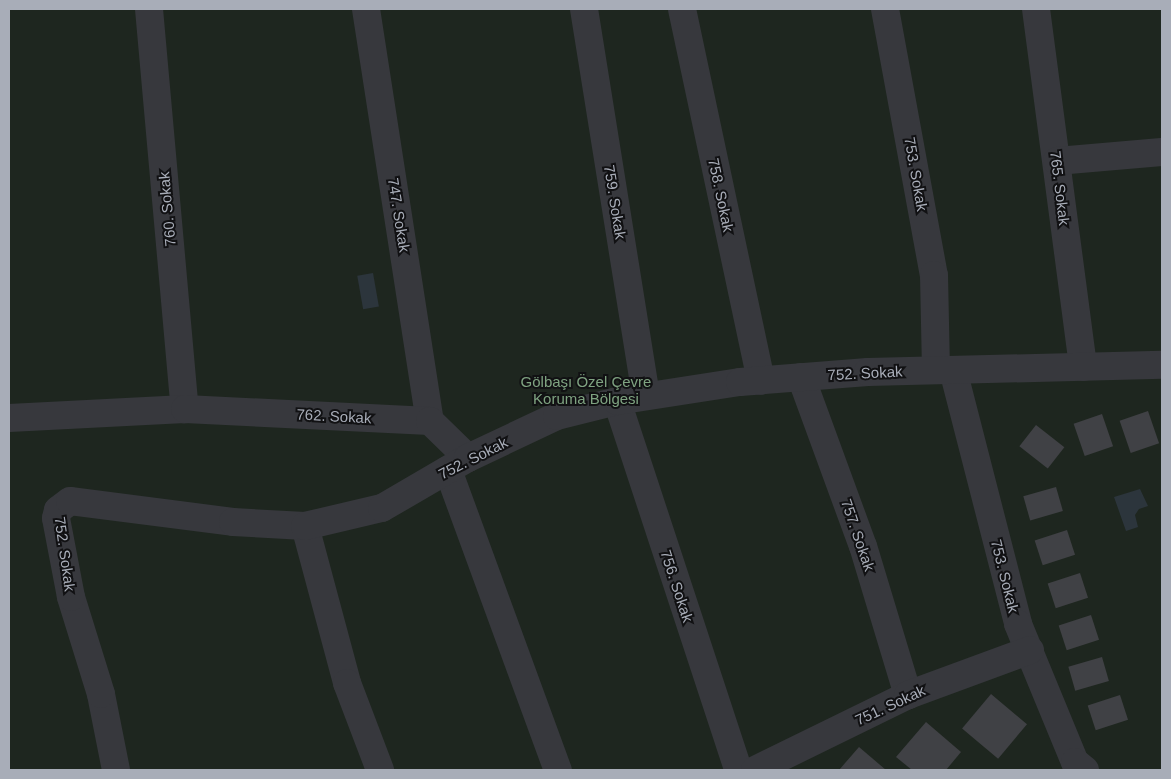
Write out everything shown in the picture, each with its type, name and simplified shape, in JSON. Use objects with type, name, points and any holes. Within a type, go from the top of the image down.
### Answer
[{"type":"street","name":"760. Sokak","points":[[149,9],[185,409]]},
{"type":"street","name":"747. Sokak","points":[[366,9],[430,421]]},
{"type":"street","name":"759. Sokak","points":[[584,9],[646,396]]},
{"type":"street","name":"758. Sokak","points":[[682,9],[761,380]]},
{"type":"street","name":"753. Sokak","points":[[885,9],[934,275],[945,370],[1018,624],[1075,762],[1085,770]]},
{"type":"street","name":"765. Sokak","points":[[1036,9],[1083,367]]},
{"type":"street","points":[[1057,161],[1162,152]]},
{"type":"street","name":"752. Sokak","points":[[116,770],[101,694],[71,597],[58,510],[70,501],[233,522],[305,526],[382,508],[458,464],[557,416],[617,401],[761,380],[801,377],[945,370],[1162,365]]},
{"type":"street","name":"757. Sokak","points":[[801,377],[863,546],[908,694]]},
{"type":"street","name":"756. Sokak","points":[[617,401],[738,770]]},
{"type":"street","name":"762. Sokak","points":[[9,418],[185,409],[430,421]]},
{"type":"street","points":[[430,421],[458,464],[558,770]]},
{"type":"street","points":[[305,526],[347,683],[380,770]]},
{"type":"street","name":"751. Sokak","points":[[755,770],[908,694],[1030,650]]},
{"type":"green space","name":"Gölbaşı Özel Çevre Koruma Bölgesi","points":[[9,9],[1162,9],[1162,770],[9,770]]},
{"type":"shaded area","points":[[373,273],[379,306],[363,309],[357,276]]},
{"type":"shaded area","points":[[1140,489],[1148,506],[1139,509],[1135,515],[1138,527],[1126,531],[1114,497]]},
{"type":"building","points":[[1148,411],[1159,443],[1131,453],[1120,421]]},
{"type":"building","points":[[1102,414],[1113,446],[1085,456],[1074,424]]},
{"type":"building","points":[[1036,425],[1064,447],[1048,468],[1019,446]]},
{"type":"building","points":[[1056,487],[1063,511],[1030,520],[1023,496]]},
{"type":"building","points":[[1067,530],[1075,555],[1043,565],[1035,541]]},
{"type":"building","points":[[1080,573],[1088,598],[1056,608],[1048,584]]},
{"type":"building","points":[[1091,615],[1099,640],[1067,650],[1059,626]]},
{"type":"building","points":[[1102,657],[1109,681],[1075,691],[1068,667]]},
{"type":"building","points":[[991,694],[1027,724],[998,759],[962,728]]},
{"type":"building","points":[[1120,695],[1128,720],[1096,730],[1088,706]]},
{"type":"building","points":[[926,722],[961,752],[946,770],[912,770],[896,757]]},
{"type":"building","points":[[859,747],[886,770],[839,770]]}]
